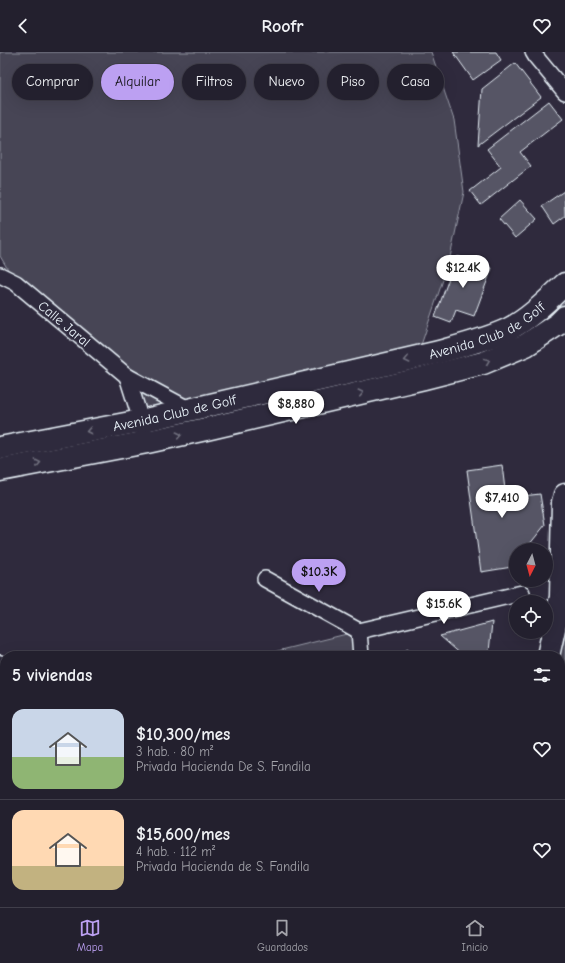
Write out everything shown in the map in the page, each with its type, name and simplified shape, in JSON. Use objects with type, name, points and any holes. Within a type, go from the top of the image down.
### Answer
[{"type":"street","points":[[533,52],[565,92]]},
{"type":"street","name":"Calle Jaral","points":[[0,275],[16,283],[127,376],[191,410],[206,429]]},
{"type":"street","name":"Avenida Club de Golf","points":[[0,448],[141,421],[436,353],[482,339],[510,328],[542,306],[565,284]]},
{"type":"street","name":"Avenida Club de Golf","points":[[0,470],[148,442],[483,363],[526,345],[558,324],[565,317]]},
{"type":"street","points":[[127,376],[148,442]]},
{"type":"street","points":[[555,650],[561,597],[563,502],[565,495]]},
{"type":"street","points":[[265,579],[359,631],[522,593]]},
{"type":"street","points":[[359,631],[361,651]]},
{"type":"shaded area","points":[[0,52],[431,52],[435,64],[387,64],[387,100],[444,100],[444,90],[454,120],[464,192],[449,262],[417,357],[482,339],[565,284],[565,317],[526,345],[0,470],[0,448],[141,421],[127,376],[16,283],[0,256]]},
{"type":"shaded area","points":[[565,495],[565,651],[549,651],[550,639],[553,639],[553,609]]},
{"type":"shaded area","points":[[359,631],[361,651],[277,651]]},
{"type":"building","points":[[453,52],[496,52],[501,60],[473,80]]},
{"type":"building","points":[[515,63],[541,97],[478,145],[482,89]]},
{"type":"building","points":[[549,101],[563,119],[520,152],[531,166],[481,205],[470,191],[501,167],[487,149]]},
{"type":"building","points":[[564,191],[565,216],[554,224],[542,206]]},
{"type":"building","points":[[520,200],[537,219],[515,238],[499,219]]},
{"type":"building","points":[[457,256],[492,268],[474,316],[456,310],[451,323],[435,317]]},
{"type":"building","points":[[502,465],[506,498],[540,494],[545,525],[531,543],[509,543],[509,567],[481,572],[467,470]]},
{"type":"building","points":[[492,622],[489,651],[457,651],[440,636]]}]
